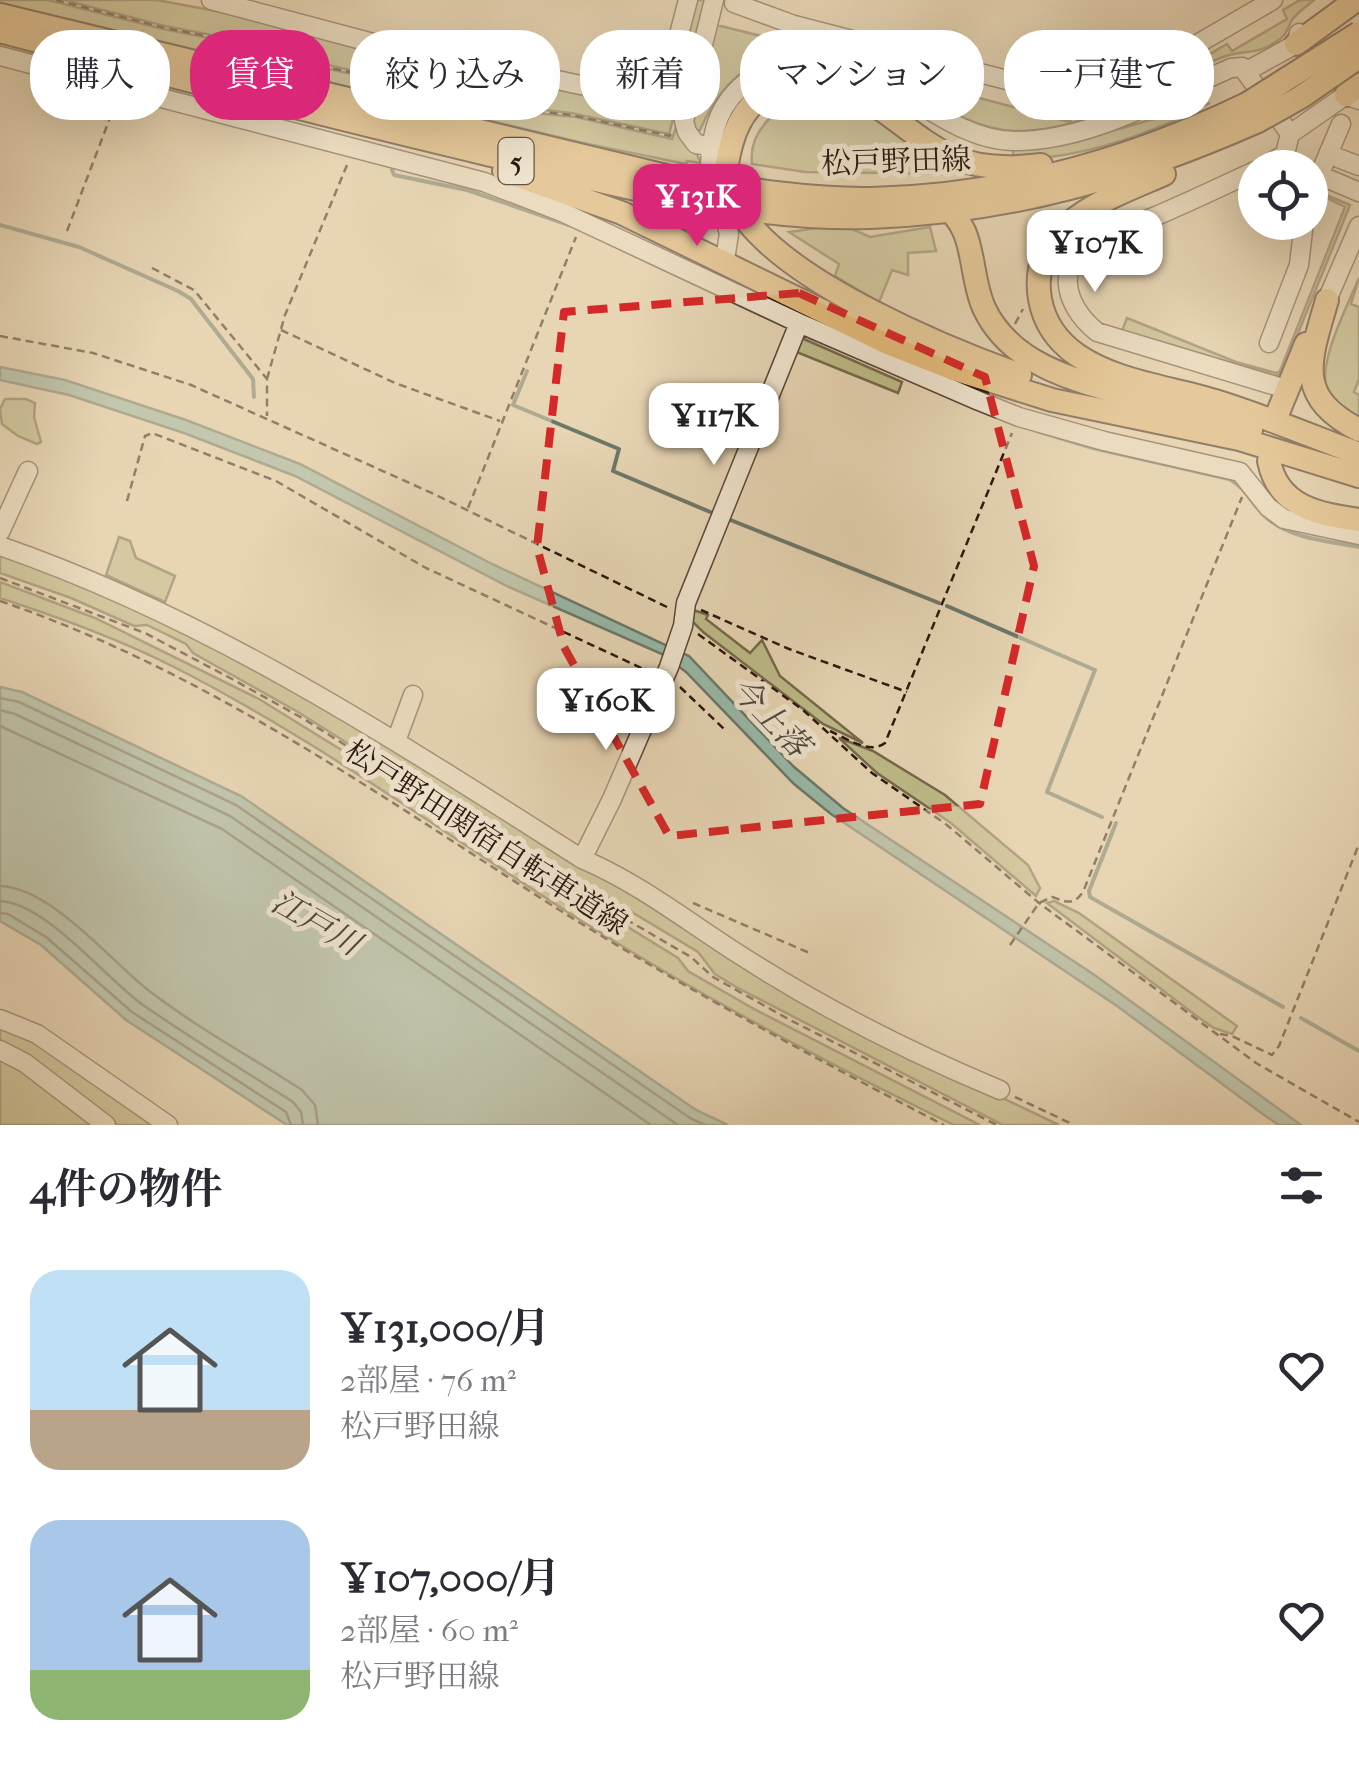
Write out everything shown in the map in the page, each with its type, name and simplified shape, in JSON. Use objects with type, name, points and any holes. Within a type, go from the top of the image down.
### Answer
[{"type":"main road","points":[[1296,44],[1356,0]]},
{"type":"main road","name":"松戸野田線","points":[[0,15],[666,176],[814,196],[870,199],[1006,186],[1067,172],[1301,97],[1359,58]]},
{"type":"main road","name":"松戸野田線","points":[[0,31],[190,82]]},
{"type":"main road","name":"松戸野田線","points":[[330,116],[666,196],[767,210],[867,217],[1019,201],[1104,181],[1172,157],[1252,112],[1359,33]]},
{"type":"main road","points":[[718,168],[742,116],[766,93],[797,81],[816,80],[844,87],[951,157],[1007,168],[1063,163],[1252,112]]},
{"type":"main road","points":[[1252,112],[1208,155],[1104,201],[1066,224],[1043,258],[1039,279],[1043,312],[1060,341],[1075,354],[1107,370],[1214,401],[1359,454]]},
{"type":"main road","points":[[313,120],[490,167],[622,213],[890,344],[954,369],[1052,400],[1244,440]]},
{"type":"main road","points":[[917,196],[951,210],[970,244],[985,310],[998,330],[1034,361],[1081,382],[1359,464]]},
{"type":"main road","points":[[736,220],[832,288],[963,352],[1057,388],[1359,476]]},
{"type":"main road","points":[[1282,400],[1327,300]]},
{"type":"main road","points":[[1327,300],[1310,362],[1310,380],[1331,414],[1359,430]]},
{"type":"main road","points":[[1269,461],[1279,488],[1299,506],[1359,520]]},
{"type":"street","points":[[210,0],[636,97],[654,93],[667,80],[688,0]]},
{"type":"street","points":[[706,30],[714,0]]},
{"type":"street","points":[[735,0],[734,3],[794,24],[1096,102],[1273,0]]},
{"type":"street","points":[[1247,71],[1296,44],[1307,23],[1336,0]]},
{"type":"street","points":[[0,56],[30,64]]},
{"type":"street","points":[[718,168],[710,146],[717,118],[734,93],[765,70],[797,60],[837,61],[862,70],[959,129],[1012,141],[1074,132],[1231,68],[1242,67],[1290,134]]},
{"type":"street","points":[[1286,150],[1290,134],[1355,93]]},
{"type":"street","points":[[170,100],[484,182],[718,268],[796,329],[1019,417],[1240,472],[1284,519],[1359,535]]},
{"type":"street","points":[[684,120],[696,144],[710,146]]},
{"type":"street","points":[[1341,124],[1328,154],[1359,166]]},
{"type":"street","points":[[1238,178],[1095,240],[1078,254],[1066,277],[1069,296],[1076,312],[1097,332],[1282,400]]},
{"type":"street","points":[[1328,180],[1359,192]]},
{"type":"street","points":[[718,268],[736,220]]},
{"type":"street","points":[[1327,300],[1359,226]]},
{"type":"street","points":[[1269,343],[1299,265],[1302,240]]},
{"type":"street","points":[[582,859],[666,672],[796,329]]},
{"type":"street","points":[[0,532],[28,472]]},
{"type":"street","points":[[0,546],[97,582],[294,679],[741,956],[839,1012],[1000,1090]]},
{"type":"street","points":[[396,741],[413,695]]},
{"type":"street","points":[[0,1019],[37,1034],[168,1125]]},
{"type":"street","points":[[0,1050],[25,1064],[106,1125]]},
{"type":"path","points":[[56,0],[166,28],[279,50],[321,66],[526,110],[580,117]]},
{"type":"path","points":[[67,231],[109,120]]},
{"type":"path","points":[[595,120],[670,136],[675,120]]},
{"type":"path","points":[[267,417],[267,378],[280,330],[352,150]]},
{"type":"path","points":[[467,510],[577,233]]},
{"type":"path","points":[[152,268],[194,290],[267,378]]},
{"type":"path","points":[[1015,324],[1028,306]]},
{"type":"path","points":[[280,330],[395,383],[502,422]]},
{"type":"path","points":[[0,336],[93,353],[143,368],[267,417],[467,510],[683,622],[828,730],[872,773],[947,824],[1039,903],[1256,1062],[1359,1122]]},
{"type":"path","points":[[828,730],[872,749],[885,743],[1014,428]]},
{"type":"path","points":[[127,501],[146,436],[152,433],[276,480],[426,568],[666,672],[724,729]]},
{"type":"path","points":[[1011,944],[1039,903],[1052,898],[1076,902],[1083,892],[1242,497]]},
{"type":"path","points":[[0,578],[145,634],[304,719],[560,881],[678,949],[713,977],[997,1125]]},
{"type":"path","name":"松戸野田関宿自転車道線","points":[[0,601],[125,650],[256,718],[721,1008],[944,1125]]},
{"type":"path","points":[[683,622],[790,649],[907,693]]},
{"type":"path","points":[[1218,1034],[1232,1036],[1272,1055],[1279,1046],[1359,844]]},
{"type":"path","points":[[681,898],[812,954]]},
{"type":"path","points":[[1000,1090],[1074,1125]]},
{"type":"highlighted area","points":[[799,293],[985,377],[1034,566],[980,804],[669,836],[564,647],[537,547],[564,312]]},
{"type":"shaded area","points":[[48,0],[168,30],[112,30],[0,3]]},
{"type":"shaded area","points":[[64,0],[157,0],[293,30],[190,31]]},
{"type":"shaded area","points":[[694,0],[705,0],[697,30],[686,30]]},
{"type":"shaded area","points":[[723,0],[717,25],[740,31],[740,74],[720,95],[720,30],[712,30]]},
{"type":"shaded area","points":[[1300,0],[1314,0],[1272,44],[1214,61],[1214,52],[1227,44],[1232,51],[1287,19],[1283,10]]},
{"type":"shaded area","points":[[170,30],[190,34],[190,49],[170,44]]},
{"type":"shaded area","points":[[0,38],[30,47],[30,58],[0,50]]},
{"type":"shaded area","points":[[330,40],[350,45],[350,70],[332,66]]},
{"type":"shaded area","points":[[330,69],[350,74],[350,87],[330,82]]},
{"type":"shaded area","points":[[170,87],[190,92],[190,101],[170,95]]},
{"type":"shaded area","points":[[560,90],[580,94],[580,115],[560,112]]},
{"type":"shaded area","points":[[984,99],[1004,104],[1004,120],[1081,120],[1044,129],[1017,131],[970,120],[984,120]]},
{"type":"shaded area","points":[[576,117],[672,139],[678,122],[701,163],[686,164],[487,120]]},
{"type":"shaded area","points":[[604,120],[673,120],[669,134]]},
{"type":"shaded area","points":[[691,120],[705,120],[700,130],[694,133]]},
{"type":"shaded area","points":[[768,120],[885,120],[909,137],[905,143],[951,174],[805,172],[752,164],[755,139]]},
{"type":"shaded area","points":[[1150,120],[1175,120],[1090,150],[1013,159],[1013,148],[1080,140]]},
{"type":"shaded area","points":[[1328,196],[1350,205],[1282,373],[1275,376],[1122,331],[1127,318],[1236,362],[1280,371],[1345,207]]},
{"type":"shaded area","points":[[930,227],[936,251],[908,253],[908,275],[892,270],[879,302],[835,276],[839,264],[789,232],[852,229],[870,237]]},
{"type":"shaded area","points":[[1359,278],[1351,304],[1359,307],[1359,379],[1354,392],[1359,395],[1359,417],[1334,399],[1325,381],[1329,351]]},
{"type":"shaded area","points":[[797,336],[902,382],[898,393],[794,351]]},
{"type":"shaded area","points":[[5,399],[35,403],[34,417],[41,442],[18,436],[2,424],[0,409]]},
{"type":"shaded area","points":[[119,537],[130,541],[136,558],[175,576],[165,602],[106,575]]},
{"type":"shaded area","points":[[0,551],[199,635],[896,1047],[1059,1125],[1003,1125],[736,987],[715,974],[698,952],[585,884],[568,881],[519,845],[506,843],[298,712],[193,653],[186,644],[147,625],[134,626],[0,573]]},
{"type":"shaded area","points":[[0,582],[95,618],[259,699],[678,958],[688,971],[980,1125],[954,1125],[719,1003],[582,921],[281,726],[155,657],[0,598]]},
{"type":"shaded area","points":[[693,610],[708,615],[706,619],[750,653],[762,640],[780,676],[863,743],[823,724],[703,632],[691,620]]},
{"type":"shaded area","points":[[839,738],[873,751],[945,795],[1028,865],[1040,888],[1036,896],[951,823],[877,773]]},
{"type":"shaded area","points":[[1054,901],[1079,913],[1237,1026],[1232,1034],[1198,1017],[1047,903]]},
{"type":"shaded area","points":[[0,1025],[31,1037],[174,1125],[0,1125]]},
{"type":"water","points":[[0,367],[65,380],[186,420],[300,464],[492,564],[689,656],[793,766],[843,808],[1096,976],[1301,1125],[1279,1125],[1117,1006],[831,814],[794,784],[686,672],[662,654],[509,587],[295,476],[184,433],[69,395],[0,380]]},
{"type":"water","name":"江戸川","points":[[0,687],[22,692],[241,796],[696,1110],[728,1125],[287,1125],[126,1020],[41,945],[0,921]]},
{"type":"waterway","points":[[392,170],[394,175],[467,190],[572,226]]},
{"type":"waterway","points":[[0,225],[79,247],[191,299],[253,379],[254,397]]},
{"type":"waterway","points":[[621,249],[789,328]]},
{"type":"waterway","points":[[802,334],[1014,424]]},
{"type":"waterway","points":[[527,371],[513,405],[619,449],[613,471],[715,514]]},
{"type":"waterway","points":[[1037,431],[1229,479],[1278,526],[1311,538],[1359,547]]},
{"type":"waterway","points":[[728,519],[939,603]]},
{"type":"waterway","points":[[947,606],[1095,670],[1047,792],[1102,817]]},
{"type":"waterway","points":[[1116,823],[1090,897],[1283,1007]]},
{"type":"waterway","points":[[1301,1018],[1359,1051]]},
{"type":"water label","name":"今上落","points":[[770,717]]}]
